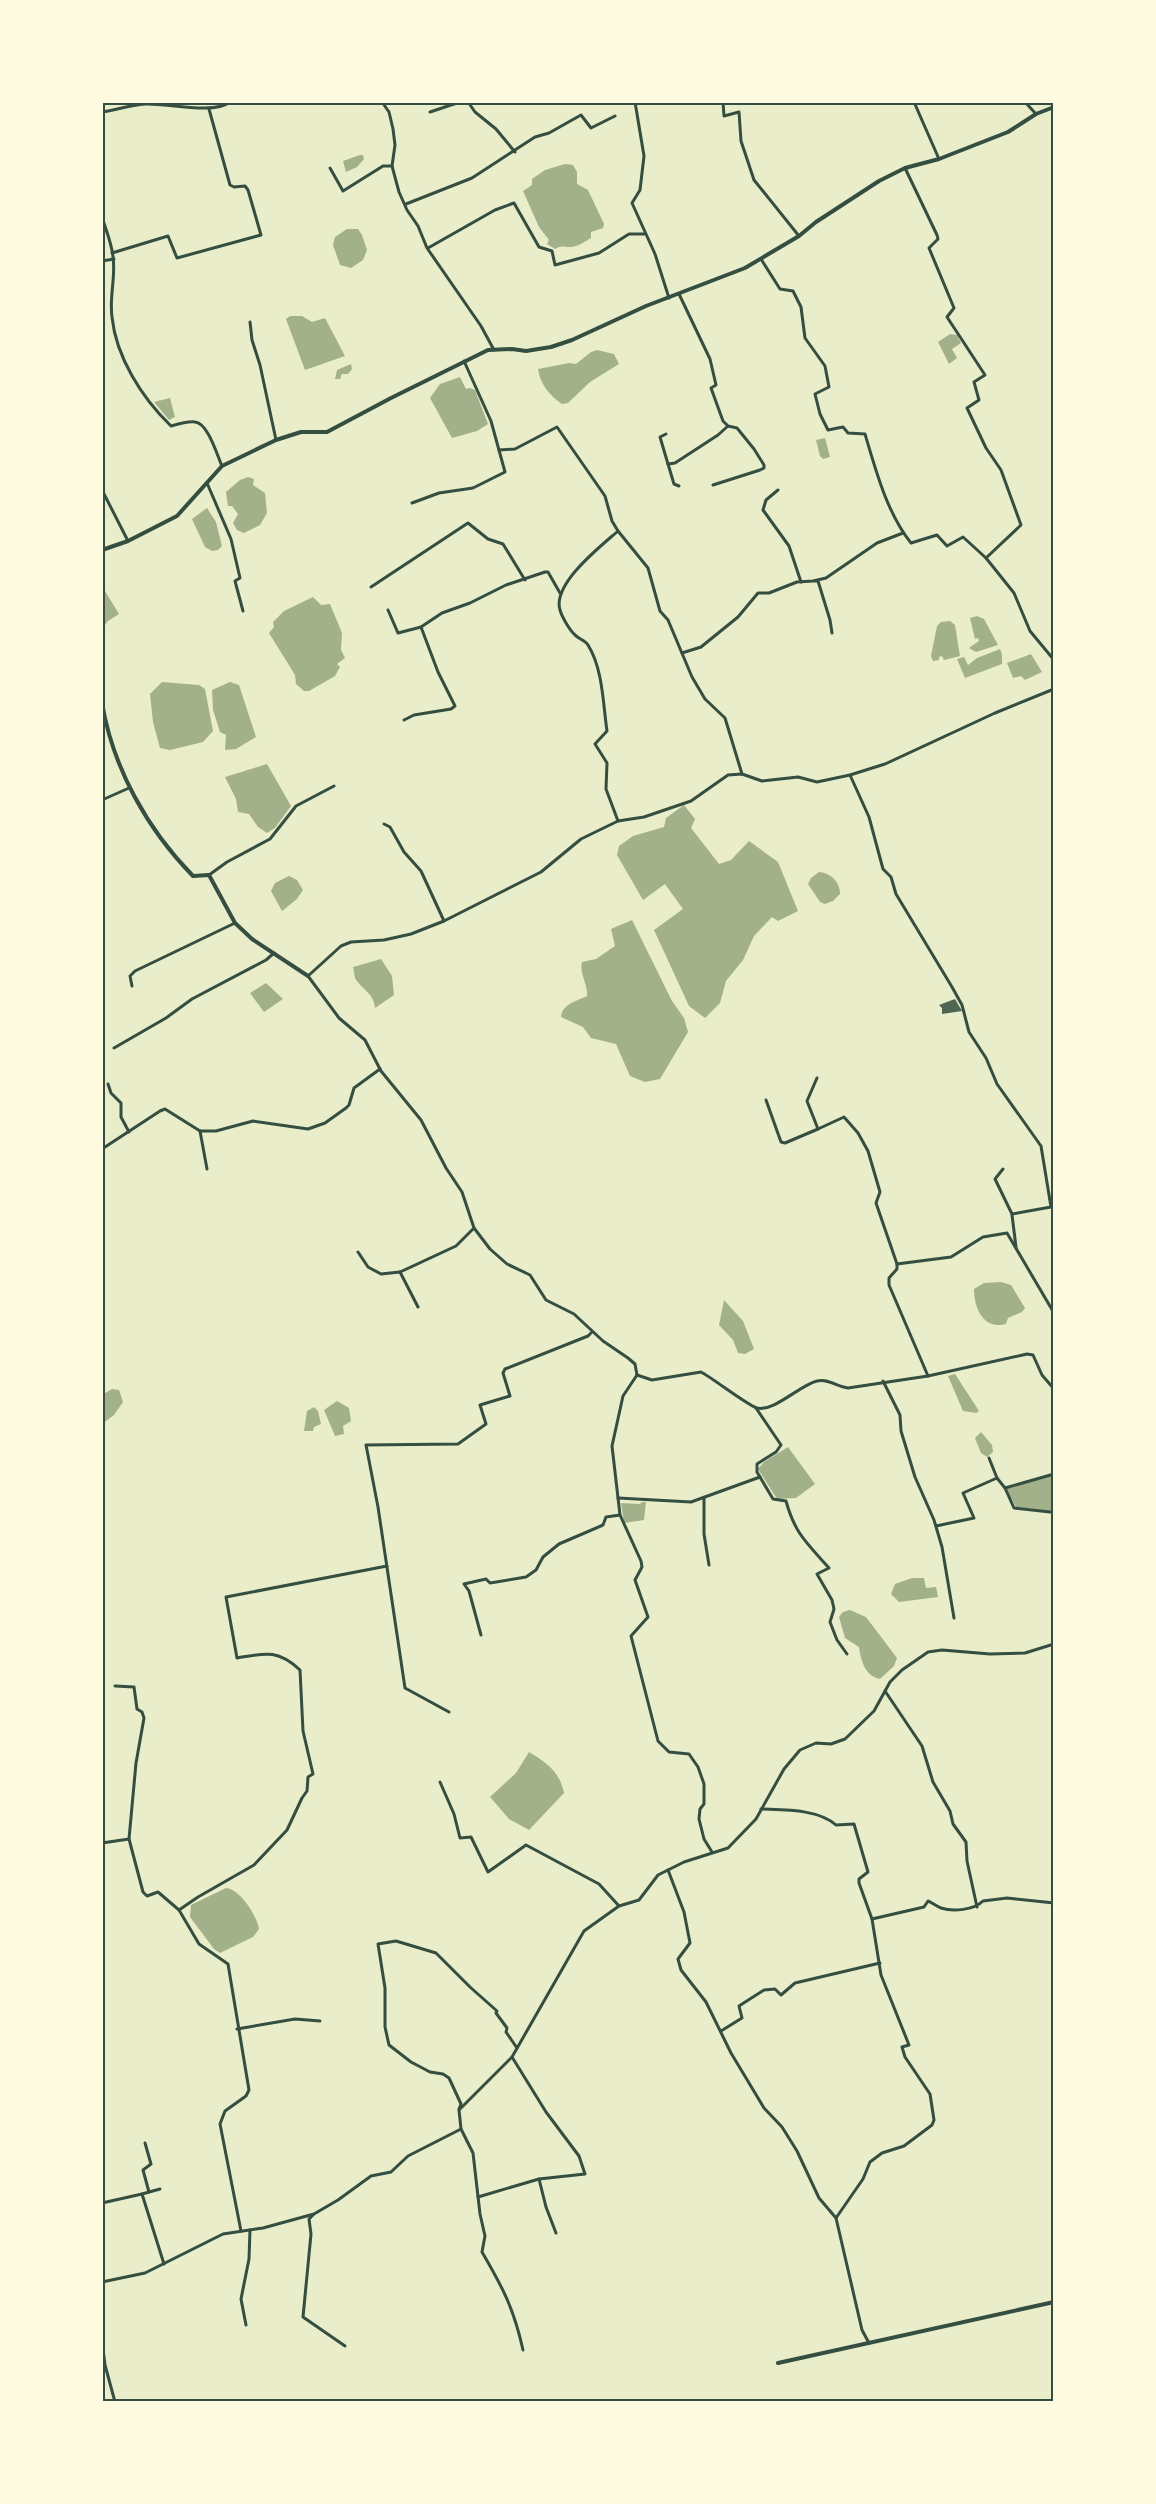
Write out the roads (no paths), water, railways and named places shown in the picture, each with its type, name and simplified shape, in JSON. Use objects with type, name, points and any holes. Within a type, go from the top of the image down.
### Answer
[{"type":"street","points":[[102,112],[142,104],[209,108],[225,106],[230,102]]},
{"type":"street","points":[[382,102],[393,129],[395,145],[392,166],[407,210],[418,226],[427,248],[481,326],[494,350]]},
{"type":"street","points":[[430,112],[460,102]]},
{"type":"street","points":[[468,102],[475,112],[496,129],[514,152]]},
{"type":"street","points":[[635,102],[644,156],[640,190],[632,203],[644,234],[648,236],[669,298]]},
{"type":"street","points":[[723,102],[724,116],[739,112],[741,141],[754,180],[799,236]]},
{"type":"street","points":[[914,102],[939,159]]},
{"type":"street","points":[[1025,102],[1036,114]]},
{"type":"street","points":[[102,550],[128,541],[177,516],[222,466],[276,440],[301,432],[327,432],[488,350],[526,351],[572,340],[645,306],[745,268],[799,236],[816,222],[879,181],[905,168],[939,159],[1008,132],[1036,114],[1054,107]]},
{"type":"street","points":[[112,253],[168,236],[177,258],[261,235],[248,190],[245,186],[230,185],[209,108]]},
{"type":"street","points":[[406,204],[472,178],[535,137],[549,133],[581,115],[591,128],[615,116]]},
{"type":"street","points":[[330,168],[343,191],[383,166],[392,166]]},
{"type":"street","points":[[905,168],[937,235],[938,239],[929,248],[954,308],[947,317],[984,375],[974,382],[979,400],[967,408],[986,448],[1001,470],[1021,525],[986,558]]},
{"type":"street","points":[[427,248],[495,210],[514,203],[539,247],[552,251],[555,265],[598,253],[629,234],[644,234]]},
{"type":"street","points":[[102,217],[114,259],[112,316],[115,334],[128,369],[171,426],[195,422],[201,423],[207,429],[222,466]]},
{"type":"street","points":[[102,261],[114,259]]},
{"type":"street","points":[[761,259],[780,289],[793,291],[801,307],[805,338],[825,366],[829,387],[815,394],[820,414],[828,430],[843,427],[848,434],[865,434],[891,512],[903,533],[911,543],[937,535],[948,546],[963,537],[986,558],[1014,593],[1030,631],[1054,660]]},
{"type":"street","points":[[679,294],[710,359],[716,385],[711,388],[719,415],[728,426],[737,428],[754,449],[764,468],[713,485]]},
{"type":"street","points":[[250,322],[252,340],[260,365],[276,440]]},
{"type":"street","points":[[412,502],[439,493],[473,488],[506,472],[491,421],[464,362]]},
{"type":"street","points":[[668,464],[675,463],[728,426]]},
{"type":"street","points":[[499,450],[515,448],[557,427],[605,496],[612,521],[618,531],[648,568],[660,611],[668,620],[692,676],[705,699],[725,718],[742,774]]},
{"type":"street","points":[[666,434],[660,437],[660,442],[675,481],[674,484],[679,486]]},
{"type":"street","points":[[207,483],[231,539],[240,578],[234,581],[243,611]]},
{"type":"street","points":[[102,490],[128,541]]},
{"type":"street","points":[[778,490],[766,500],[763,510],[789,546],[801,582]]},
{"type":"street","points":[[371,586],[468,523],[488,539],[503,544],[525,580]]},
{"type":"street","points":[[560,593],[589,556],[618,531]]},
{"type":"street","points":[[682,653],[701,647],[738,617],[758,593],[770,593],[797,582],[826,578],[877,543],[903,533]]},
{"type":"street","points":[[388,610],[398,633],[421,627],[442,613],[470,603],[506,585],[548,572],[560,593],[560,611],[573,634],[587,644],[597,664],[607,731],[595,744],[606,763],[606,789],[618,821]]},
{"type":"street","points":[[813,581],[818,581],[832,633]]},
{"type":"street","points":[[404,720],[414,715],[450,709],[455,706],[438,672],[421,627]]},
{"type":"street","points":[[308,976],[333,952],[351,942],[384,940],[411,934],[444,921],[541,872],[581,839],[618,821],[644,817],[691,801],[728,775],[742,774],[762,781],[798,777],[817,782],[850,775],[885,764],[995,713],[1054,689]]},
{"type":"street","points":[[102,703],[106,725],[129,788],[145,816],[193,876],[209,875],[227,862],[270,839],[296,806],[334,786]]},
{"type":"street","points":[[850,775],[869,817],[884,869],[891,877],[896,894],[962,1005],[969,1032],[986,1058],[997,1084],[1034,1133],[1041,1146],[1053,1209],[1012,1214]]},
{"type":"street","points":[[102,800],[129,788]]},
{"type":"street","points":[[384,824],[390,827],[404,852],[421,871],[444,921]]},
{"type":"street","points":[[209,875],[235,922],[252,939],[308,976],[339,1018],[365,1040],[380,1069],[430,1134],[446,1168],[462,1192],[474,1228],[490,1249],[507,1264],[530,1275],[546,1300],[574,1314],[592,1332],[634,1364],[637,1376],[623,1396],[612,1446],[620,1515],[641,1561],[642,1567],[635,1580],[648,1617],[631,1636],[658,1741],[665,1750],[689,1754],[698,1767],[705,1796],[699,1819],[704,1839],[713,1853]]},
{"type":"street","points":[[132,986],[130,976],[135,971],[235,922]]},
{"type":"street","points":[[114,1048],[192,999],[266,960],[274,953]]},
{"type":"street","points":[[102,1149],[165,1109],[200,1131],[216,1131],[253,1121],[308,1129],[325,1123],[346,1108],[354,1088],[380,1069]]},
{"type":"street","points":[[817,1077],[807,1101],[818,1129]]},
{"type":"street","points":[[108,1084],[116,1099],[121,1103],[121,1117],[129,1132]]},
{"type":"street","points":[[766,1100],[781,1142],[785,1143],[844,1117],[858,1132],[868,1151],[880,1192],[876,1203],[897,1264],[897,1269],[889,1278],[889,1285],[928,1376]]},
{"type":"street","points":[[200,1131],[207,1169]]},
{"type":"street","points":[[1003,1169],[995,1179],[1012,1214],[1016,1249]]},
{"type":"street","points":[[358,1252],[368,1267],[381,1274],[400,1272],[456,1246],[474,1228]]},
{"type":"street","points":[[897,1264],[951,1257],[983,1237],[1007,1233],[1054,1313]]},
{"type":"street","points":[[400,1272],[418,1307]]},
{"type":"street","points":[[449,1712],[405,1688],[366,1445],[458,1444],[486,1424],[480,1405],[510,1396],[505,1369],[588,1336],[592,1332]]},
{"type":"street","points":[[756,1408],[767,1407],[814,1381],[824,1380],[836,1387],[848,1388],[928,1376],[1027,1354],[1033,1355],[1042,1375],[1054,1389]]},
{"type":"street","points":[[637,1376],[652,1380],[701,1372],[756,1408],[781,1445],[776,1452],[757,1464],[760,1477],[773,1499],[786,1501],[792,1523],[799,1535],[829,1568],[817,1574],[832,1600],[834,1610],[830,1622],[837,1640],[847,1654]]},
{"type":"street","points":[[883,1382],[900,1415],[901,1431],[915,1477],[936,1526],[942,1547],[954,1618]]},
{"type":"street","points":[[989,1458],[1014,1508],[1050,1512]]},
{"type":"street","points":[[1005,1488],[1054,1474]]},
{"type":"street","points":[[618,1498],[691,1502],[760,1477]]},
{"type":"street","points":[[936,1526],[974,1518],[963,1493],[997,1478]]},
{"type":"street","points":[[704,1498],[704,1534],[709,1565]]},
{"type":"street","points":[[481,1635],[469,1591],[464,1584],[486,1579],[490,1583],[526,1577],[536,1570],[543,1557],[559,1544],[603,1525],[606,1517],[620,1515]]},
{"type":"street","points":[[179,1910],[254,1865],[287,1830],[302,1798],[308,1791],[308,1777],[313,1774],[303,1731],[300,1670],[288,1658],[268,1653],[237,1658],[226,1597],[387,1566]]},
{"type":"street","points":[[459,2110],[512,2057],[584,1931],[619,1906],[639,1900],[658,1875],[684,1862],[728,1848],[756,1819],[784,1769],[800,1750],[816,1743],[831,1744],[845,1739],[874,1711],[885,1691],[902,1670],[928,1652],[956,1649],[990,1654],[1025,1653],[1054,1644]]},
{"type":"street","points":[[115,1686],[134,1687],[137,1709],[142,1712],[144,1718],[136,1763],[129,1839],[143,1892],[147,1896],[159,1892],[179,1910],[199,1944],[228,1964],[237,2029],[249,2090],[246,2097],[225,2111],[220,2124],[241,2231]]},
{"type":"street","points":[[885,1691],[922,1746],[933,1782],[950,1811],[953,1824],[966,1842],[967,1861],[977,1907]]},
{"type":"street","points":[[440,1782],[454,1814],[460,1838],[471,1837],[488,1872],[526,1845],[599,1884],[608,1891],[619,1906]]},
{"type":"street","points":[[761,1809],[800,1812],[832,1820],[836,1825],[854,1824],[868,1872],[859,1879],[859,1883],[873,1919],[881,1976],[909,2045],[902,2047],[905,2057],[930,2094],[934,2120],[932,2125],[904,2146],[882,2153],[870,2162],[863,2179],[836,2218]]},
{"type":"street","points":[[102,1844],[129,1839]]},
{"type":"street","points":[[668,1870],[687,1924],[690,1943],[678,1959],[681,1970],[706,2002],[731,2053],[764,2108],[782,2127],[797,2151],[819,2198],[836,2218],[862,2330],[869,2343]]},
{"type":"street","points":[[873,1919],[924,1907],[928,1901],[942,1908],[968,1909],[977,1907],[982,1901],[1007,1898],[1054,1903]]},
{"type":"street","points":[[517,2048],[506,2032],[507,2028],[495,2013],[498,2011],[436,1953],[396,1941],[378,1944],[386,2000],[385,2027],[389,2044],[411,2062],[430,2072],[443,2074],[449,2078],[461,2104],[459,2110],[461,2129],[473,2153],[485,2236],[482,2253],[506,2294],[516,2319],[523,2350]]},
{"type":"street","points":[[720,2031],[742,2018],[739,2006],[764,1990],[775,1989],[781,1995],[795,1983],[880,1963]]},
{"type":"street","points":[[237,2029],[295,2019],[320,2021]]},
{"type":"street","points":[[478,2197],[539,2179],[585,2174],[579,2156],[546,2112],[512,2057]]},
{"type":"street","points":[[102,2282],[145,2273],[214,2237],[264,2228],[314,2214],[371,2176],[391,2172],[408,2156],[461,2129]]},
{"type":"street","points":[[145,2143],[151,2164],[143,2170],[149,2192]]},
{"type":"street","points":[[539,2179],[556,2233]]},
{"type":"street","points":[[102,2203],[160,2189]]},
{"type":"street","points":[[142,2194],[164,2264]]},
{"type":"street","points":[[314,2214],[309,2219],[311,2234],[303,2317],[345,2346]]},
{"type":"street","points":[[246,2325],[242,2299],[249,2259],[250,2230]]},
{"type":"street","points":[[778,2363],[1054,2302]]},
{"type":"street","points":[[102,2341],[105,2365],[115,2402]]}]
